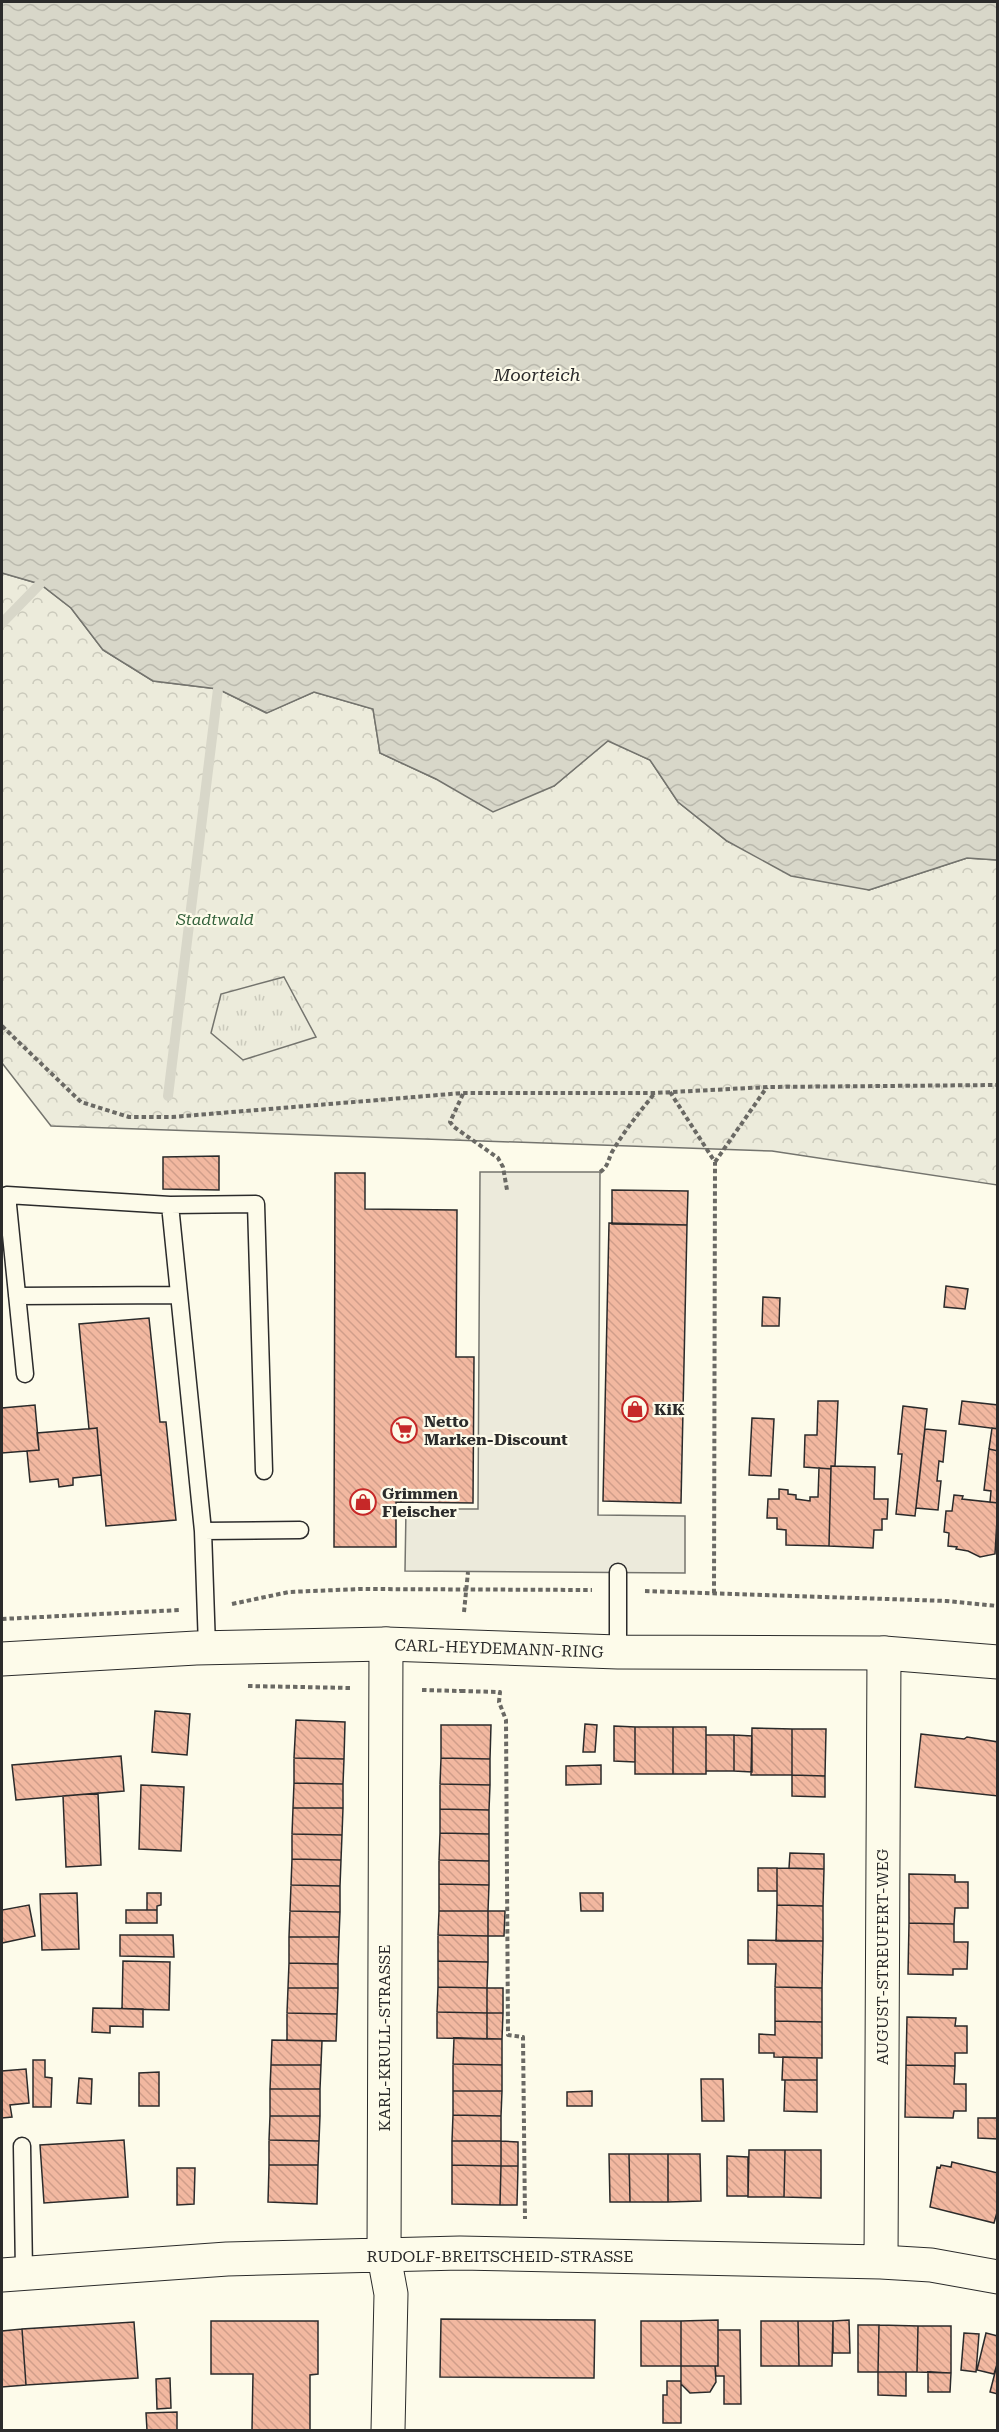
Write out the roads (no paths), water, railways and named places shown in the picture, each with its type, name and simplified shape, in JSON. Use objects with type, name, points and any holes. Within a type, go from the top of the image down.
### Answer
[{"type":"street","name":"CARL-HEYDEMANN-RING","points":[[2,1659],[207,1647],[386,1644],[618,1652],[884,1653],[998,1662]]},
{"type":"street","name":"KARL-KRULL-STRASSE","points":[[386,1644],[384,2256],[391,2294],[388,2430]]},
{"type":"street","name":"AUGUST-STREUFERT-WEG","points":[[881,2262],[884,1653]]},
{"type":"street","name":"RUDOLF-BREITSCHEID-STRASSE","points":[[13,2274],[227,2259],[525,2253],[881,2262],[931,2265],[998,2277]]},
{"type":"lane","points":[[25,1374],[7,1195],[170,1205],[256,1204],[264,1471]]},
{"type":"lane","points":[[170,1205],[203,1531],[207,1647]]},
{"type":"lane","points":[[17,1296],[178,1296]]},
{"type":"lane","points":[[203,1531],[300,1530]]},
{"type":"lane","points":[[618,1572],[618,1652]]},
{"type":"lane","points":[[13,2274],[22,2146]]},
{"type":"water","name":"Moorteich","points":[[2,2],[997,2],[997,860],[967,858],[869,890],[791,876],[727,841],[678,802],[650,760],[608,741],[554,786],[493,812],[436,779],[380,753],[373,709],[314,692],[267,713],[218,689],[153,681],[103,650],[71,608],[40,584],[2,573]]},
{"type":"waterway","points":[[2,623],[40,584]]},
{"type":"waterway","points":[[168,1096],[218,689]]},
{"type":"place","name":"KiK","points":[[635,1409]]},
{"type":"place","name":"Netto Marken-Discount","points":[[404,1430]]},
{"type":"place","name":"Grimmen Fleischer","points":[[363,1502]]},
{"type":"park label","name":"Stadtwald","points":[[215,919]]}]
